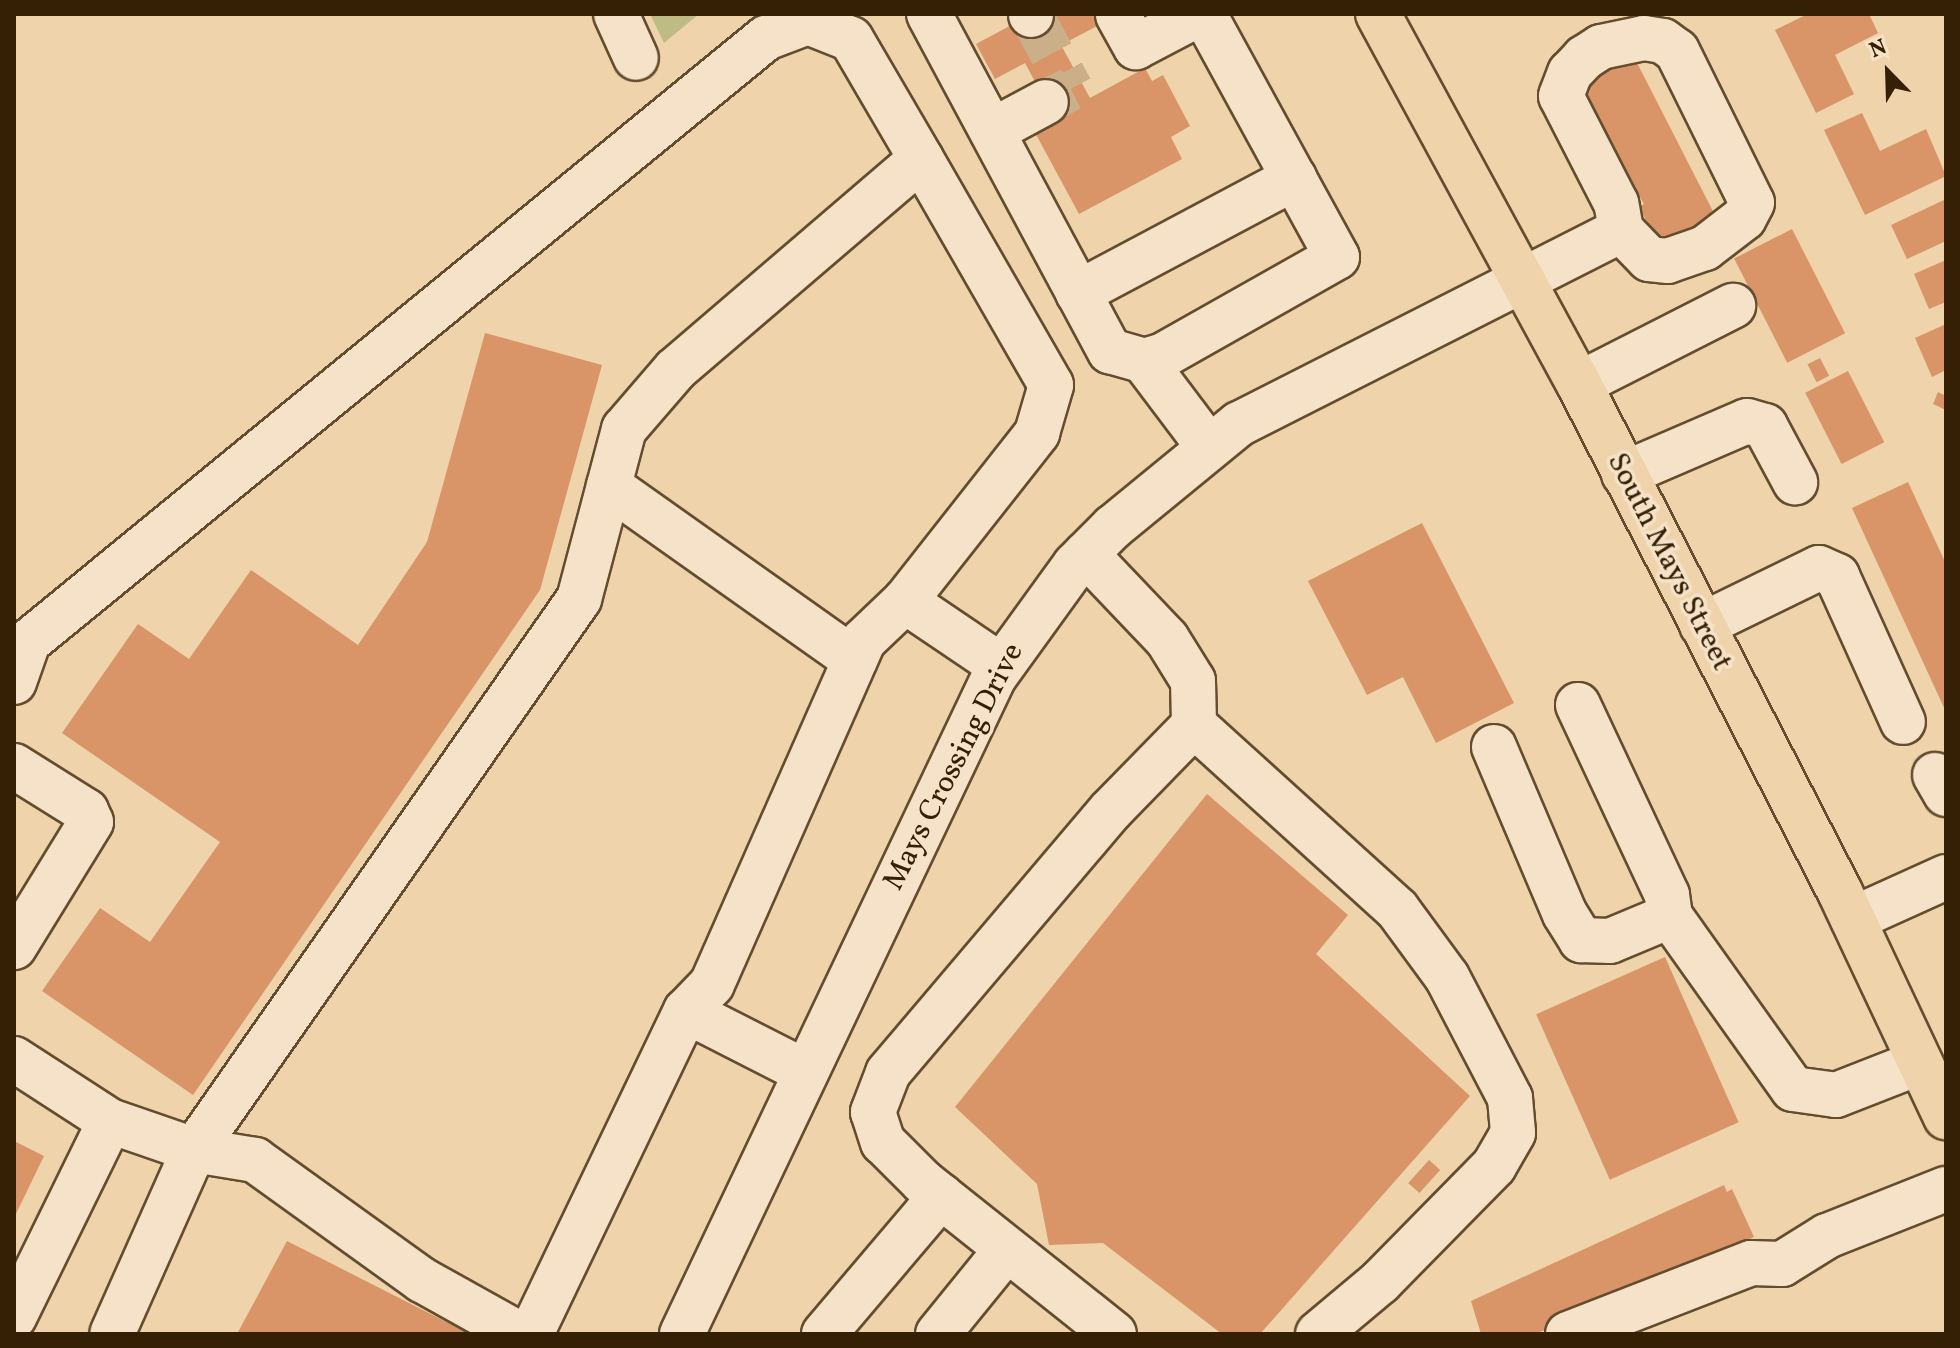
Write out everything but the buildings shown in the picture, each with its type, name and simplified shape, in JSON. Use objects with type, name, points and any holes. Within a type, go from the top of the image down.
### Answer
[{"type":"main road","name":"South Mays Street","points":[[1378,14],[1579,384],[1936,1087]]},
{"type":"street","points":[[616,14],[636,58]]},
{"type":"street","points":[[929,14],[1110,351],[1144,361],[1162,356],[1337,257],[1201,14],[1136,47],[1118,15]]},
{"type":"street","points":[[14,682],[28,642],[766,38],[808,22],[851,39],[1051,385],[1037,433],[905,601],[863,641],[712,984],[686,1011],[531,1334]]},
{"type":"street","points":[[1644,38],[1663,41],[1677,51],[1752,203],[1723,236],[1668,261],[1649,259],[1621,230],[1616,203],[1561,96],[1570,73],[1601,47],[1644,38]]},
{"type":"street","points":[[992,131],[1046,102]]},
{"type":"street","points":[[112,1334],[194,1150],[579,599],[624,429],[675,370],[921,159]]},
{"type":"street","points":[[1078,293],[1294,178]]},
{"type":"street","name":"Mays Crossing Drive","points":[[682,1334],[804,1071],[1001,666],[1086,554],[1208,446],[1346,366],[1621,230]]},
{"type":"street","points":[[1579,384],[1733,306]]},
{"type":"street","points":[[1144,361],[1208,446]]},
{"type":"street","points":[[1624,474],[1747,421],[1765,426],[1795,482]]},
{"type":"street","points":[[609,486],[855,660]]},
{"type":"street","points":[[1086,554],[1167,639],[1193,681],[1194,725],[1110,811],[888,1073],[873,1112],[883,1142],[941,1196],[1007,1249],[1086,1326]]},
{"type":"street","points":[[1702,625],[1819,568],[1837,576],[1903,722]]},
{"type":"street","points":[[905,601],[1001,666]]},
{"type":"street","points":[[1578,705],[1667,895],[1670,916],[1793,1089],[1836,1095],[1936,1087]]},
{"type":"street","points":[[1194,725],[1397,909],[1447,977],[1510,1098],[1513,1133],[1494,1166],[1380,1282],[1318,1334]]},
{"type":"street","points":[[1494,747],[1565,914],[1581,940],[1610,941],[1670,916]]},
{"type":"street","points":[[14,766],[86,811],[91,822],[14,947]]},
{"type":"street","points":[[1853,919],[1946,877]]},
{"type":"street","points":[[686,1011],[804,1071]]},
{"type":"street","points":[[14,1059],[110,1121],[194,1150],[255,1160],[422,1280],[519,1334]]},
{"type":"street","points":[[14,1317],[110,1121]]},
{"type":"street","points":[[1568,1334],[1751,1263],[1782,1264],[1827,1236],[1946,1189]]},
{"type":"street","points":[[824,1334],[941,1196]]},
{"type":"street","points":[[938,1334],[1007,1249]]},
{"type":"shaded area","points":[[650,14],[699,14],[664,43]]},
{"type":"tunnel","points":[[1031,15],[1071,89],[1046,102]]}]
